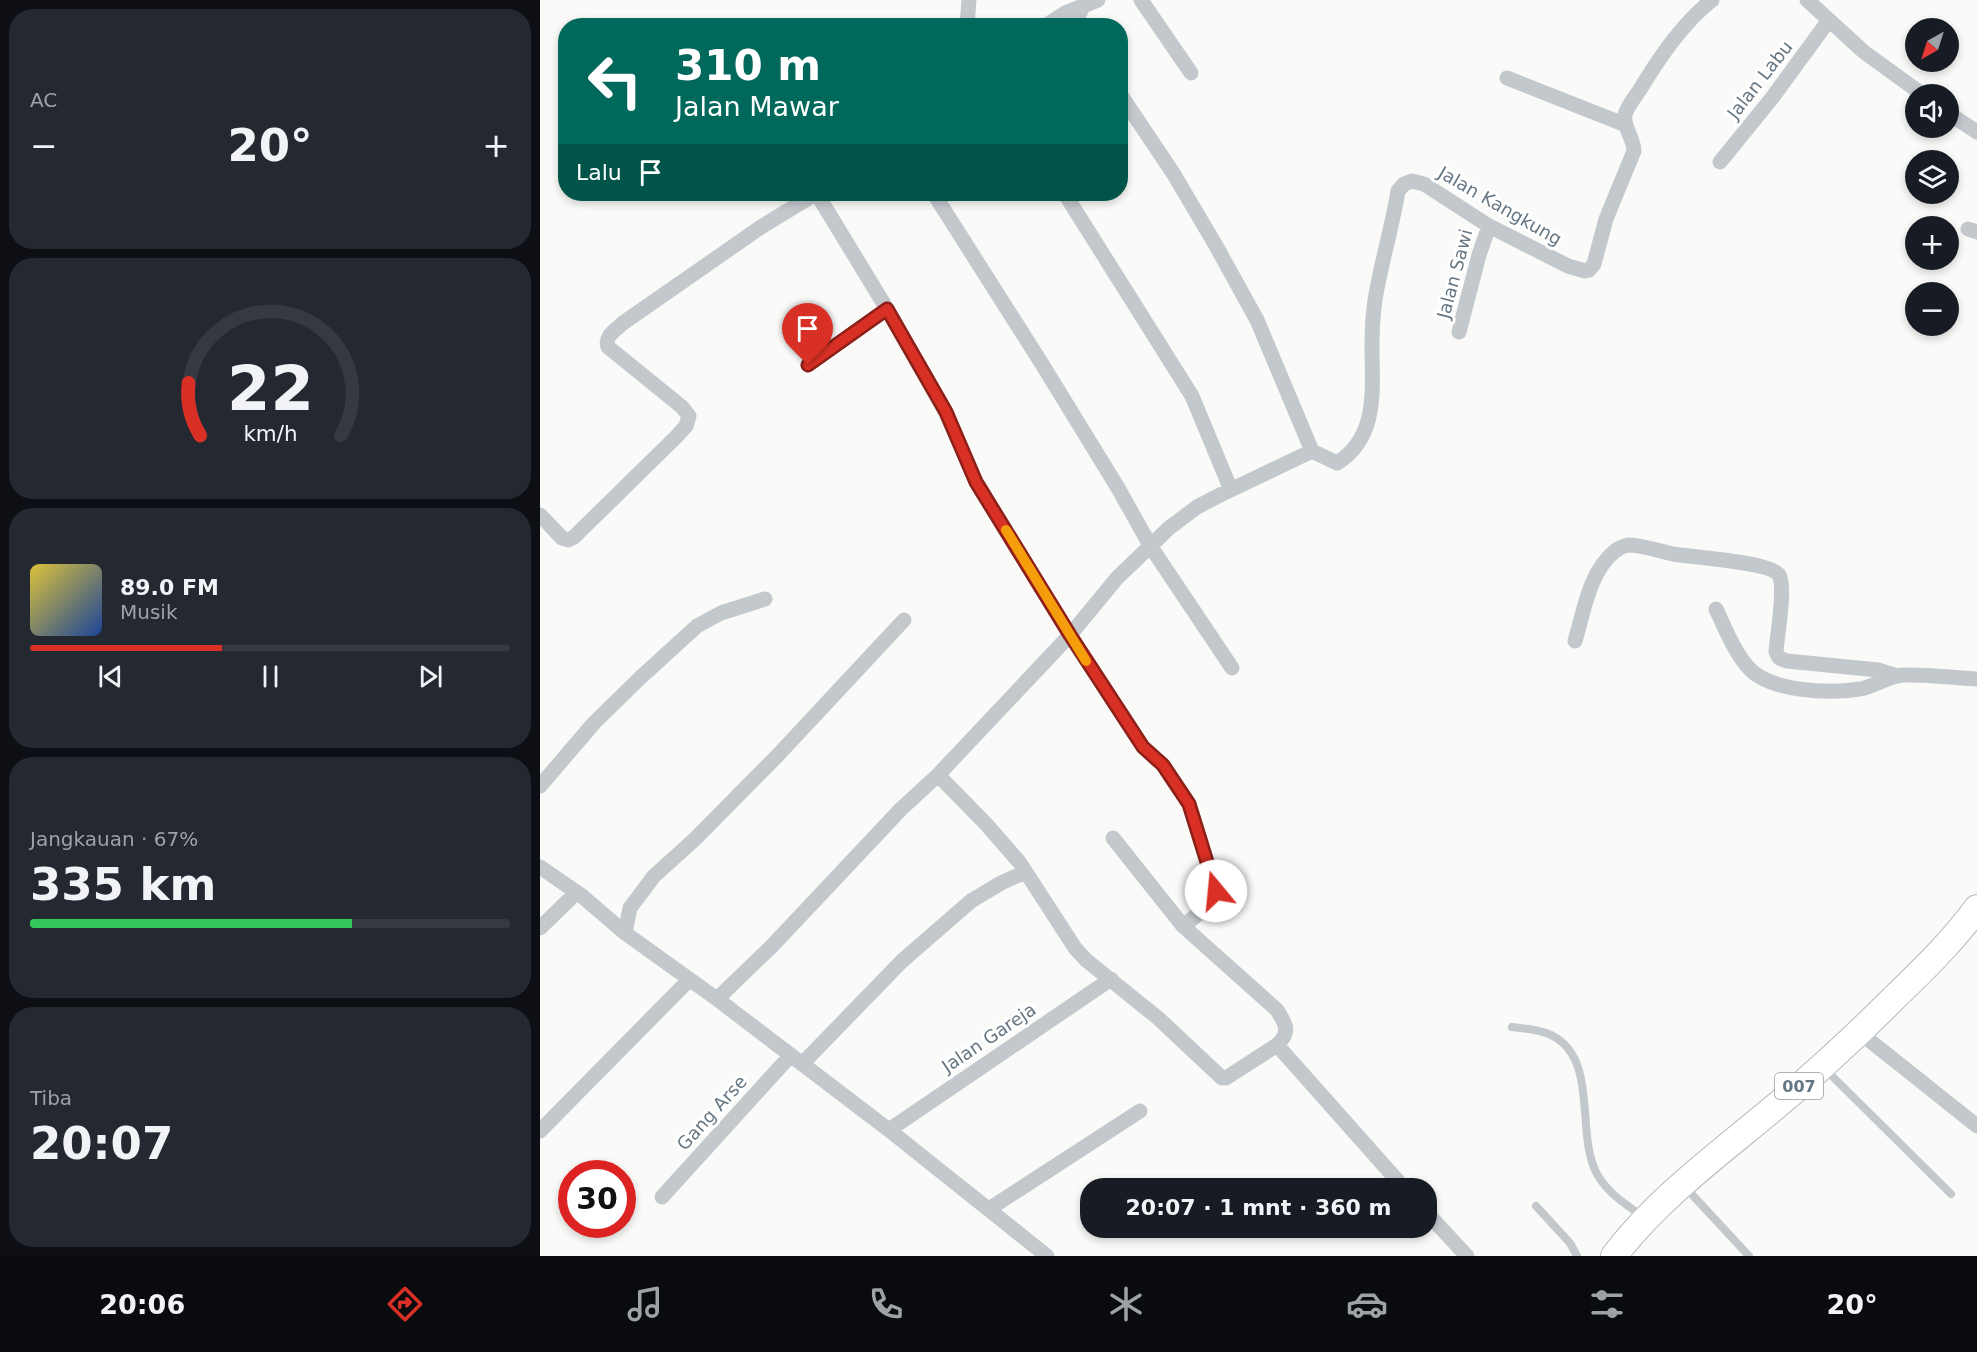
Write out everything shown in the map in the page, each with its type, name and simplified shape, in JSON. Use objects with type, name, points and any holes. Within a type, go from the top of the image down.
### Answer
[{"type":"highway","name":"007","points":[[1614,1256],[1681,1184],[1822,1067],[1859,1032],[1948,945],[1977,908]]},
{"type":"street","points":[[967,18],[969,0]]},
{"type":"street","points":[[1141,0],[1191,73]]},
{"type":"street","points":[[1507,78],[1626,125],[1626,113],[1654,66],[1696,13],[1712,0]]},
{"type":"street","points":[[1807,0],[1864,52],[1908,84]]},
{"type":"street","points":[[1057,18],[1091,3]]},
{"type":"street","points":[[1077,18],[1091,3]]},
{"type":"street","name":"Jalan Labu","points":[[1720,162],[1772,98],[1829,20]]},
{"type":"street","points":[[717,999],[772,946],[901,809],[938,775],[1070,635],[1117,578],[1169,528],[1197,507],[1312,451],[1257,320],[1173,173],[1128,106]]},
{"type":"street","points":[[1959,120],[1977,132]]},
{"type":"street","name":"Jalan Kangkung","points":[[1312,451],[1337,463],[1358,444],[1368,424],[1373,386],[1372,343],[1375,301],[1398,191],[1401,187],[1413,181],[1424,184],[1489,226],[1568,266],[1589,270],[1594,264],[1606,219],[1634,151],[1634,144],[1626,125]]},
{"type":"street","points":[[540,515],[562,538],[568,540],[574,537],[689,422],[689,416],[682,407],[608,346],[606,342],[608,337],[623,323],[761,227],[804,201]]},
{"type":"street","points":[[820,201],[887,309],[946,412],[976,482],[1070,635],[1143,747],[1163,765],[1189,804],[1216,891],[1202,911],[1182,926]]},
{"type":"street","points":[[939,201],[1083,431],[1151,547],[1232,668]]},
{"type":"street","points":[[1069,201],[1192,396],[1231,490]]},
{"type":"street","name":"Jalan Sawi","points":[[1459,332],[1489,226]]},
{"type":"street","points":[[808,365],[887,309]]},
{"type":"street","points":[[1575,641],[1589,591],[1597,574],[1619,549],[1628,545],[1642,546],[1673,554],[1717,559],[1773,570],[1780,577],[1782,590],[1776,652],[1779,658],[1787,661],[1878,670],[1897,676],[1977,679]]},
{"type":"street","points":[[540,786],[594,723],[697,626],[721,613],[765,599]]},
{"type":"street","points":[[1716,609],[1747,666],[1768,682],[1792,688],[1848,690],[1862,688],[1897,676]]},
{"type":"street","points":[[625,933],[630,908],[654,876],[696,839],[904,620]]},
{"type":"street","points":[[938,775],[987,825],[1025,872],[1075,948],[1086,960],[1158,1018],[1222,1078],[1226,1078],[1277,1045],[1286,1035],[1288,1029],[1286,1023],[1277,1010],[1182,926],[1113,838]]},
{"type":"street","points":[[540,867],[889,1130],[1047,1256]]},
{"type":"street","name":"Gang Arse","points":[[662,1197],[796,1059],[903,961],[971,901],[1000,883],[1025,872]]},
{"type":"street","points":[[540,928],[576,893]]},
{"type":"street","name":"Jalan Gareja","points":[[889,1130],[1112,979]]},
{"type":"street","points":[[540,1131],[689,980]]},
{"type":"street","points":[[1859,1032],[1977,1126]]},
{"type":"street","points":[[1277,1045],[1395,1178]]},
{"type":"street","points":[[989,1209],[1140,1111]]},
{"type":"street","points":[[1437,1224],[1467,1256]]},
{"type":"lane","points":[[1512,1027],[1555,1036],[1576,1061],[1582,1087],[1589,1151],[1595,1169],[1614,1196],[1646,1219]]},
{"type":"lane","points":[[1822,1067],[1951,1194]]},
{"type":"lane","points":[[1681,1184],[1749,1256]]},
{"type":"lane","points":[[1536,1206],[1570,1243],[1577,1256]]},
{"type":"slow traffic","points":[[1006,530],[1086,661]]},
{"type":"route","points":[[808,365],[887,309],[946,412],[976,482],[1106,693],[1143,747],[1163,765],[1189,804],[1216,891]]}]
